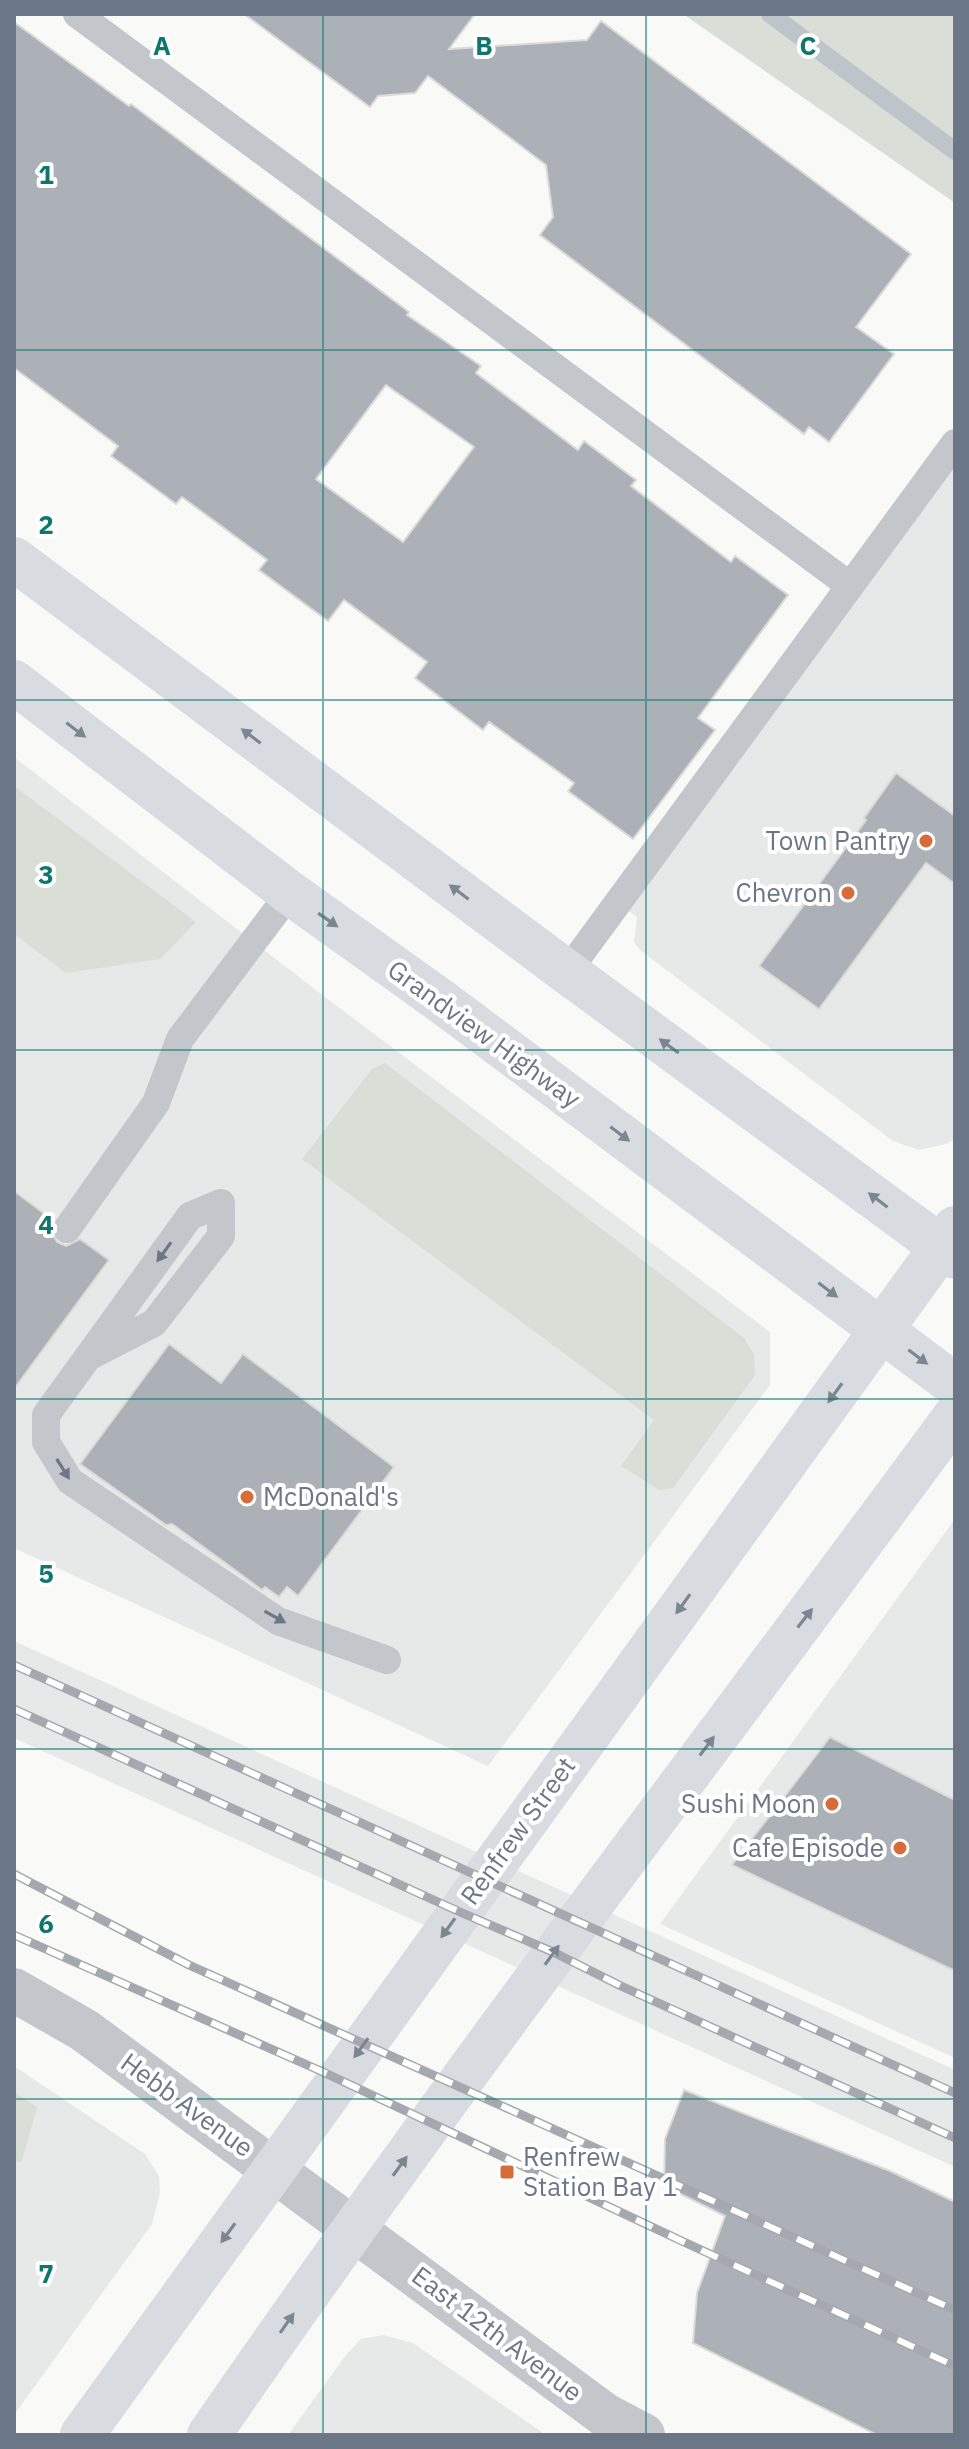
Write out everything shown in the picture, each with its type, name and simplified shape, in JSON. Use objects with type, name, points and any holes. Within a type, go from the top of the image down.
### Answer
[{"type":"street","points":[[14,559],[567,972],[950,1244]]},
{"type":"street","name":"Grandview Highway","points":[[14,682],[290,893],[458,1014],[955,1385]]},
{"type":"street","name":"Renfrew Street","points":[[82,2435],[881,1330],[950,1244]]},
{"type":"street","points":[[209,2435],[553,1952],[955,1416]]},
{"type":"street","name":"Hebb Avenue","points":[[14,1990],[84,2030],[355,2229]]},
{"type":"street","name":"East 12th Avenue","points":[[355,2229],[605,2415],[643,2435]]},
{"type":"lane","points":[[77,14],[849,585]]},
{"type":"lane","points":[[567,972],[955,443]]},
{"type":"lane","points":[[67,1229],[156,1103],[180,1039],[290,893]]},
{"type":"lane","points":[[221,1203],[190,1216],[46,1415],[46,1442],[70,1481],[278,1621],[387,1660]]},
{"type":"shaded area","points":[[683,14],[955,14],[955,203]]},
{"type":"shaded area","points":[[955,444],[955,1139],[919,1150],[893,1141],[640,950],[634,942],[637,917],[617,902]]},
{"type":"shaded area","points":[[14,757],[325,997],[770,1332],[770,1385],[488,1766],[14,1548]]},
{"type":"shaded area","points":[[14,786],[196,922],[160,959],[66,973],[14,934]]},
{"type":"shaded area","points":[[385,1063],[744,1338],[754,1355],[755,1375],[673,1488],[659,1490],[621,1466],[654,1420],[302,1159],[372,1069]]},
{"type":"shaded area","points":[[955,1519],[955,2058],[660,1924]]},
{"type":"shaded area","points":[[14,1641],[955,2070],[955,2167],[14,1738]]},
{"type":"shaded area","points":[[14,2066],[145,2154],[159,2176],[160,2193],[152,2224],[14,2415]]},
{"type":"shaded area","points":[[14,2092],[37,2107],[22,2161],[14,2162]]},
{"type":"shaded area","points":[[383,2335],[413,2343],[546,2435],[288,2435],[361,2339]]},
{"type":"building","points":[[244,14],[475,14],[449,49],[587,40],[601,21],[911,254],[856,327],[894,354],[829,442],[809,427],[804,434],[540,235],[553,217],[546,165],[428,76],[415,93],[378,96],[370,107]]},
{"type":"building","points":[[14,22],[129,106],[131,104],[409,312],[407,315],[481,366],[476,373],[578,450],[584,441],[636,480],[631,486],[731,562],[735,556],[788,595],[698,718],[715,730],[633,839],[568,791],[574,783],[489,722],[483,730],[415,678],[427,662],[344,600],[328,621],[259,570],[267,560],[182,497],[176,504],[111,456],[118,446],[14,368]],"holes":[[[386,385],[474,447],[403,542],[316,479]]]},
{"type":"building","points":[[896,773],[955,816],[955,884],[926,863],[819,1009],[759,966],[866,820],[864,818]]},
{"type":"building","points":[[14,1191],[53,1220],[50,1228],[57,1242],[66,1246],[80,1239],[109,1260],[14,1389]]},
{"type":"building","name":"McDonald's","points":[[169,1344],[221,1383],[243,1354],[394,1467],[298,1596],[287,1587],[279,1597],[265,1587],[262,1590],[172,1524],[166,1525],[80,1464]]},
{"type":"building","points":[[830,1737],[955,1800],[955,1971],[732,1865]]},
{"type":"building","points":[[684,2090],[890,2171],[955,2202],[955,2435],[877,2435],[693,2343],[697,2293],[725,2216],[664,2186],[665,2139]]},
{"type":"waterway","points":[[770,14],[955,151]]},
{"type":"railway","points":[[14,1665],[955,2093]]},
{"type":"railway","points":[[14,1709],[553,1952],[955,2138]]},
{"type":"railway","points":[[14,1874],[189,1965],[955,2310]]},
{"type":"railway","points":[[14,1935],[323,2072],[955,2366]]},
{"type":"place","name":"Town Pantry","points":[[926,841]]},
{"type":"place","name":"Chevron","points":[[848,893]]},
{"type":"place","name":"McDonald's","points":[[247,1497]]},
{"type":"place","name":"Sushi Moon","points":[[832,1804]]},
{"type":"place","name":"Cafe Episode","points":[[900,1848]]},
{"type":"place","name":"Renfrew Station Bay 1","points":[[507,2172]]}]
